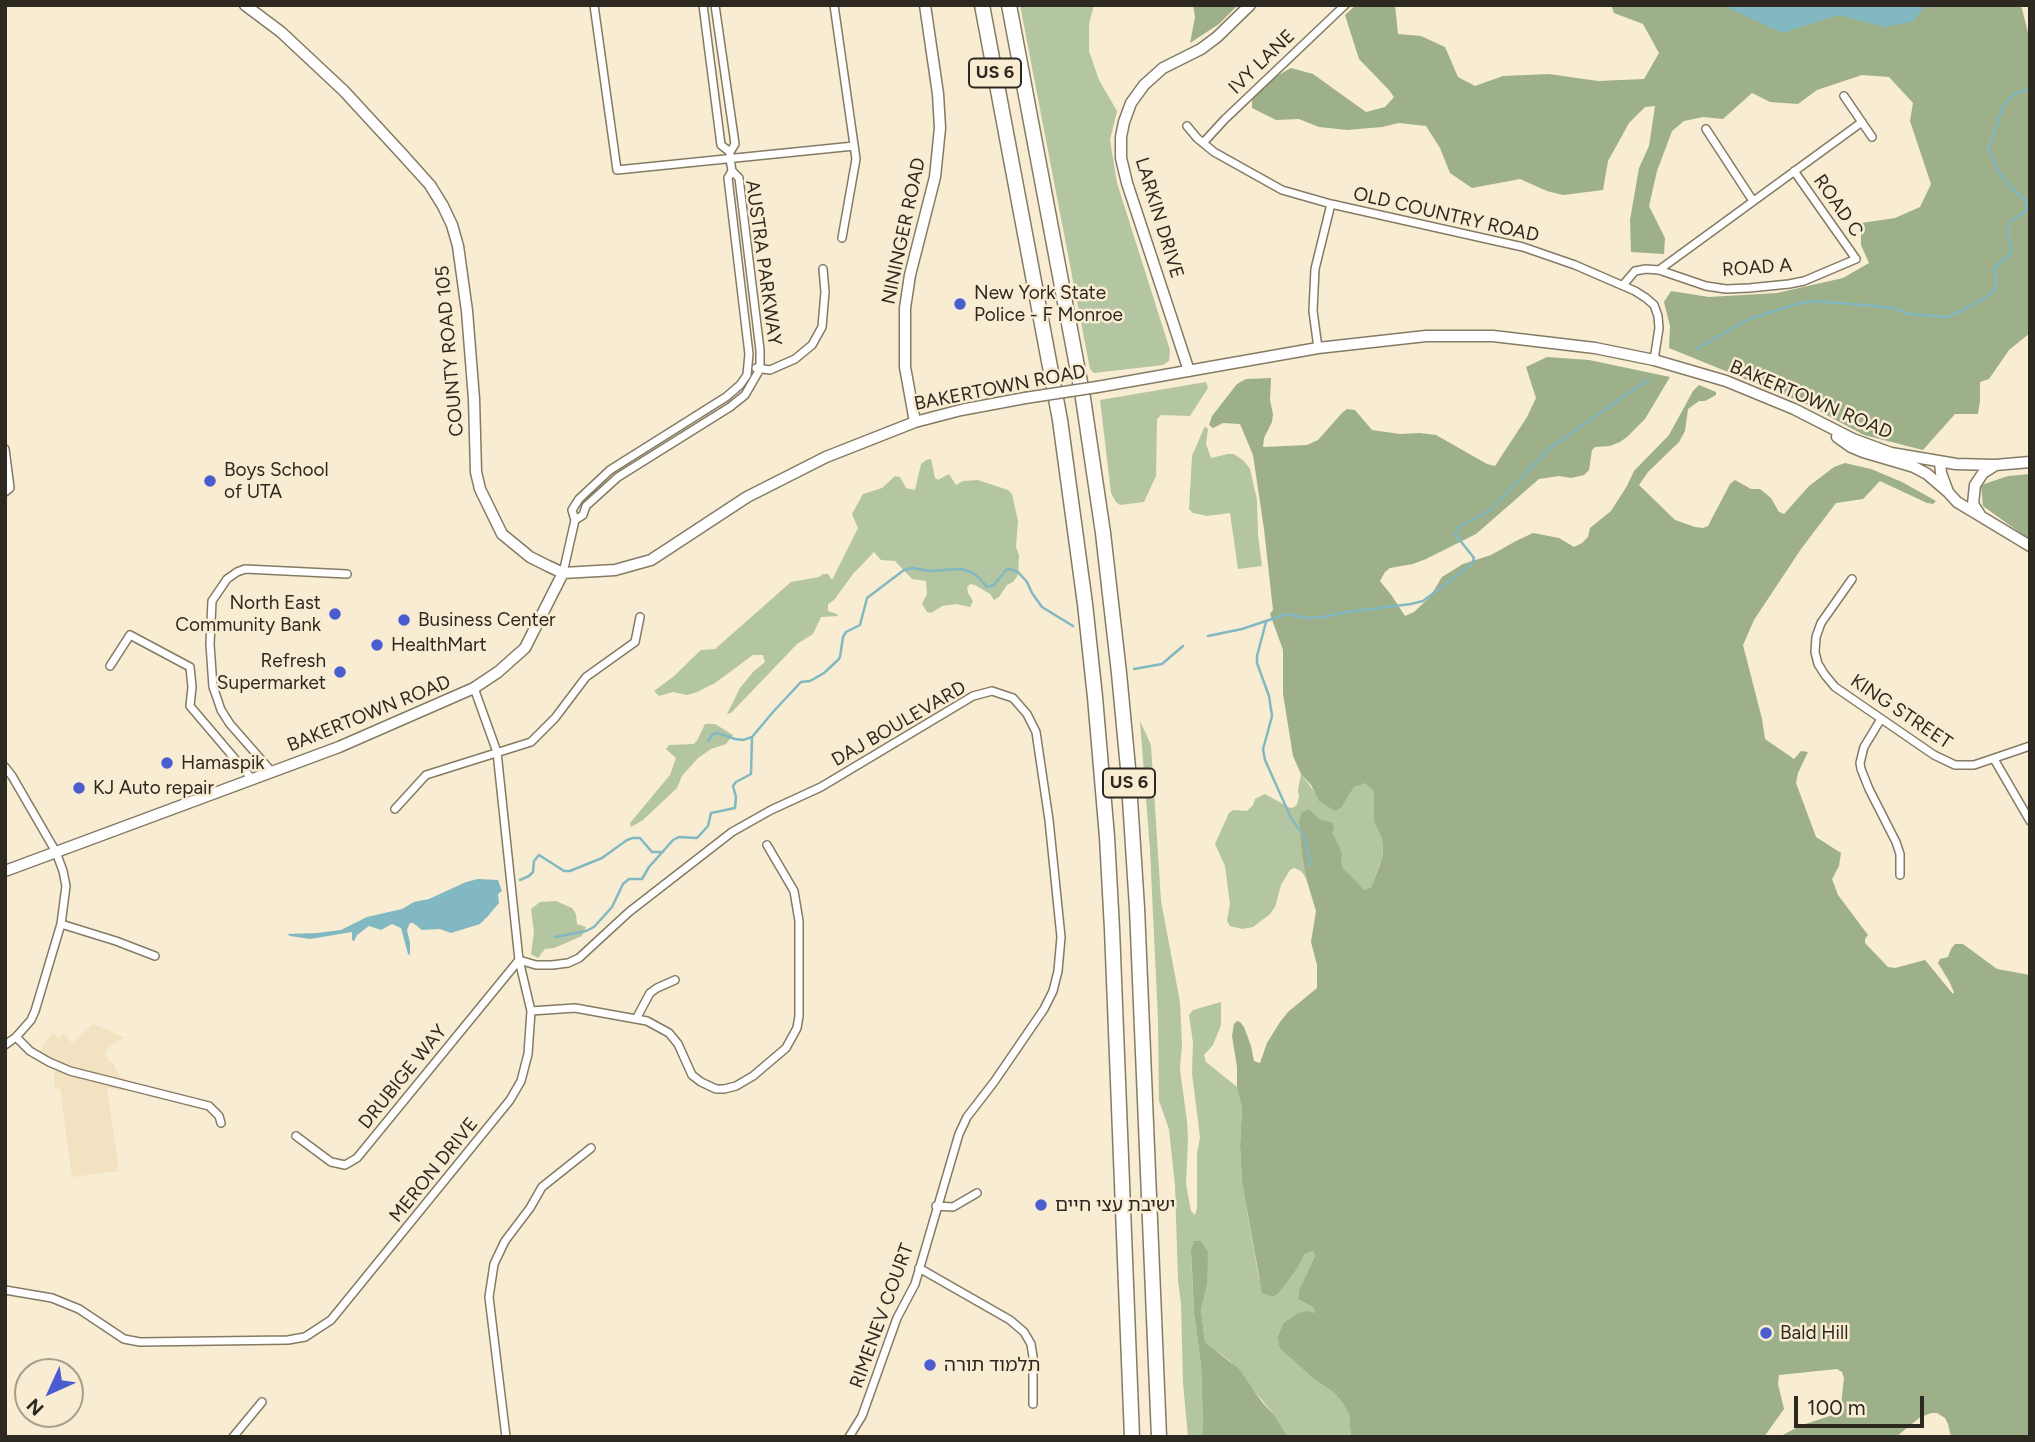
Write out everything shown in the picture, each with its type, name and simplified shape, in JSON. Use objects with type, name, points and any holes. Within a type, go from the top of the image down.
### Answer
[{"type":"highway","name":"US 6","points":[[982,5],[1060,421],[1084,592],[1095,696],[1112,929],[1132,1437]]},
{"type":"highway","name":"US 6","points":[[1009,5],[1083,398],[1118,662],[1137,897],[1159,1437]]},
{"type":"main road","name":"COUNTY ROAD 105","points":[[245,5],[281,32],[344,90],[430,185],[443,206],[458,246],[466,302],[474,389],[476,472],[480,489],[502,534],[530,557],[563,573]]},
{"type":"main road","name":"NININGER ROAD","points":[[915,422],[905,367],[905,308],[910,275],[935,177],[940,128],[938,94],[925,5]]},
{"type":"main road","name":"LARKIN DRIVE","points":[[1189,372],[1127,183],[1121,158],[1121,137],[1124,121],[1144,85],[1163,68],[1217,37],[1250,5]]},
{"type":"main road","name":"BAKERTOWN ROAD","points":[[5,871],[384,729],[474,688],[498,672],[525,648],[563,573],[615,570],[651,560],[770,484],[826,457],[915,422],[971,408],[1318,348],[1426,336],[1493,335],[1561,342],[1654,359],[1726,381],[1794,409],[1879,450],[1940,462],[1995,465],[2030,463]]},
{"type":"main road","points":[[1825,426],[1851,447],[1914,467],[1933,478],[1957,502],[2030,546]]},
{"type":"main road","points":[[1940,462],[1948,492]]},
{"type":"main road","points":[[1984,520],[1973,504],[1973,491],[1978,479],[1995,465]]},
{"type":"street","points":[[594,5],[617,170],[730,155],[855,146]]},
{"type":"street","name":"AUSTRA PARKWAY","points":[[703,5],[721,145],[730,155]]},
{"type":"street","name":"AUSTRA PARKWAY","points":[[563,573],[575,520],[572,510],[592,485],[610,470],[726,397],[747,375],[749,354],[728,178],[732,171],[730,155],[735,144],[715,5]]},
{"type":"street","points":[[834,5],[856,159],[842,237]]},
{"type":"street","name":"IVY LANE","points":[[1203,143],[1247,97],[1345,5]]},
{"type":"street","points":[[1844,96],[1872,137]]},
{"type":"street","points":[[1623,285],[1631,274],[1640,270],[1659,270],[1862,122]]},
{"type":"street","name":"OLD COUNTRY ROAD","points":[[1187,126],[1203,143],[1282,190],[1331,204],[1523,247],[1623,285],[1646,298],[1656,310],[1658,328],[1654,359]]},
{"type":"street","points":[[1706,129],[1753,201]]},
{"type":"street","name":"AUSTRA PARKWAY","points":[[575,520],[583,515],[586,506],[618,477],[745,395],[760,369],[739,177],[732,171]]},
{"type":"street","name":"ROAD C","points":[[1794,171],[1856,259]]},
{"type":"street","points":[[1318,348],[1313,311],[1315,269],[1331,204]]},
{"type":"street","name":"ROAD A","points":[[1659,270],[1706,286],[1749,288],[1804,281],[1856,259]]},
{"type":"street","points":[[748,367],[770,370],[795,359],[812,345],[822,327],[824,269]]},
{"type":"street","points":[[5,449],[10,488],[5,492]]},
{"type":"street","points":[[272,772],[221,710],[213,687],[210,644],[212,601],[227,579],[245,569],[347,574]]},
{"type":"street","name":"KING STREET","points":[[1852,579],[1821,623],[1816,637],[1817,660],[1821,670],[1835,687],[1949,763],[1968,766],[2030,746]]},
{"type":"street","points":[[395,809],[426,775],[531,742],[555,718],[586,677],[635,642],[640,617]]},
{"type":"street","points":[[110,666],[130,635],[190,667],[190,706],[252,779]]},
{"type":"street","name":"MERON DRIVE","points":[[5,1290],[61,1301],[79,1309],[124,1339],[140,1342],[288,1340],[305,1337],[331,1320],[345,1304],[510,1100],[521,1081],[528,1054],[531,1011],[519,960],[497,752],[474,688]]},
{"type":"street","name":"DAJ BOULEVARD","points":[[519,960],[536,965],[552,965],[579,958],[629,912],[732,832],[821,787],[973,696],[992,691],[1013,698],[1027,714],[1036,732],[1043,769],[1060,926],[1058,971],[1053,991],[1044,1009],[967,1117],[936,1206]]},
{"type":"street","points":[[1881,719],[1864,747],[1861,769],[1868,789],[1896,842],[1900,854],[1900,874]]},
{"type":"street","points":[[1994,759],[2030,821]]},
{"type":"street","points":[[5,767],[56,852],[65,886],[61,924],[35,1011],[31,1020],[5,1045]]},
{"type":"street","points":[[531,1011],[575,1008],[647,1021],[669,1033],[678,1044],[692,1075],[701,1082],[716,1089],[724,1089],[745,1081],[786,1048],[797,1028],[799,1016],[799,921],[794,891],[767,845]]},
{"type":"street","points":[[61,924],[155,956]]},
{"type":"street","name":"DRUBIGE WAY","points":[[296,1136],[331,1162],[345,1164],[357,1158],[519,960]]},
{"type":"street","points":[[636,1019],[650,993],[675,981]]},
{"type":"street","points":[[16,1037],[30,1051],[70,1071],[209,1106],[219,1116],[220,1123]]},
{"type":"street","points":[[506,1437],[489,1297],[494,1264],[505,1241],[542,1187],[591,1148]]},
{"type":"street","points":[[936,1206],[953,1207],[977,1193]]},
{"type":"street","name":"RIMENEV COURT","points":[[849,1437],[862,1416],[897,1318],[915,1284],[936,1206]]},
{"type":"street","points":[[919,1268],[1010,1320],[1024,1332],[1031,1345],[1033,1357],[1033,1404]]},
{"type":"street","points":[[233,1437],[262,1402]]},
{"type":"shaded area","points":[[93,1024],[124,1037],[105,1053],[120,1077],[126,1079],[124,1091],[107,1088],[119,1171],[72,1177],[60,1089],[55,1089],[54,1076],[58,1063],[40,1051],[52,1033],[59,1038],[64,1034],[72,1043]]},
{"type":"green space","points":[[1020,5],[1094,5],[1089,24],[1089,51],[1099,80],[1117,111],[1110,140],[1117,183],[1170,350],[1169,361],[1163,365],[1094,373],[1090,369]]},
{"type":"green space","points":[[1193,5],[1238,5],[1219,24],[1190,43],[1195,17]]},
{"type":"green space","points":[[1356,5],[1395,5],[1398,34],[1421,36],[1445,47],[1458,77],[1475,86],[1503,76],[1549,74],[1598,81],[1644,79],[1659,53],[1643,24],[1614,13],[1611,5],[2021,5],[2030,40],[2030,333],[2009,350],[1989,379],[1980,382],[1978,414],[1955,414],[1923,450],[1864,435],[1804,403],[1669,348],[1670,326],[1664,302],[1671,291],[1709,297],[1777,293],[1843,278],[1869,263],[1861,245],[1861,223],[1895,218],[1920,207],[1931,184],[1910,121],[1913,103],[1889,77],[1862,75],[1817,90],[1798,104],[1770,102],[1752,93],[1723,119],[1703,117],[1684,121],[1672,131],[1657,171],[1649,206],[1665,238],[1664,254],[1631,252],[1630,220],[1639,168],[1649,146],[1655,106],[1645,107],[1629,123],[1608,161],[1603,190],[1563,195],[1520,179],[1472,188],[1450,173],[1440,148],[1426,126],[1399,123],[1347,130],[1319,127],[1299,119],[1276,120],[1252,108],[1252,97],[1275,77],[1291,68],[1313,74],[1366,112],[1385,107],[1394,97],[1359,59],[1345,15]]},
{"type":"green space","points":[[1547,357],[1589,360],[1670,377],[1645,419],[1627,437],[1610,446],[1595,447],[1592,450],[1589,470],[1584,475],[1539,479],[1476,534],[1426,559],[1390,568],[1385,572],[1380,581],[1405,616],[1414,612],[1430,597],[1442,577],[1463,564],[1491,555],[1533,533],[1559,538],[1574,547],[1582,543],[1588,537],[1590,528],[1611,511],[1634,471],[1669,435],[1699,385],[1716,392],[1716,395],[1699,401],[1688,409],[1685,431],[1679,442],[1648,472],[1639,485],[1675,520],[1695,527],[1708,526],[1730,484],[1735,480],[1751,489],[1760,489],[1771,498],[1779,512],[1784,514],[1809,486],[1834,467],[1845,463],[1871,469],[1936,501],[1933,504],[1927,503],[1880,481],[1863,499],[1836,503],[1801,549],[1754,620],[1743,645],[1765,739],[1794,759],[1801,751],[1808,752],[1796,783],[1816,837],[1841,853],[1839,866],[1832,879],[1838,895],[1868,935],[1865,943],[1888,967],[1895,968],[1925,960],[1953,994],[1938,963],[1940,959],[1948,957],[1955,944],[1963,944],[1997,969],[2030,975],[2030,1437],[1951,1437],[1945,1418],[1931,1413],[1919,1418],[1896,1437],[1779,1437],[1802,1425],[1830,1416],[1841,1405],[1844,1378],[1842,1372],[1837,1369],[1779,1375],[1778,1384],[1784,1409],[1764,1437],[1351,1437],[1349,1415],[1342,1402],[1280,1349],[1277,1338],[1283,1323],[1296,1314],[1306,1311],[1315,1313],[1314,1308],[1298,1299],[1299,1290],[1315,1256],[1313,1251],[1305,1254],[1297,1269],[1274,1297],[1262,1293],[1242,1182],[1242,1107],[1237,1087],[1232,1036],[1234,1024],[1237,1021],[1244,1027],[1254,1061],[1260,1063],[1267,1043],[1280,1022],[1317,988],[1317,965],[1311,942],[1316,911],[1302,853],[1299,823],[1301,813],[1309,809],[1319,819],[1333,823],[1332,832],[1342,853],[1343,868],[1364,890],[1371,888],[1379,867],[1383,854],[1382,839],[1374,822],[1374,792],[1365,783],[1354,787],[1342,807],[1335,811],[1319,801],[1293,756],[1283,694],[1283,650],[1270,614],[1273,610],[1253,455],[1240,424],[1223,423],[1213,428],[1209,425],[1212,416],[1237,384],[1246,379],[1271,378],[1270,400],[1273,414],[1263,447],[1307,445],[1318,440],[1347,409],[1355,410],[1372,430],[1436,435],[1495,466],[1527,417],[1536,398],[1526,367]]},
{"type":"green space","points":[[1206,382],[1208,388],[1190,416],[1161,415],[1157,419],[1156,476],[1144,502],[1120,505],[1111,493],[1100,400]]},
{"type":"green space","points":[[1205,426],[1208,429],[1206,444],[1211,458],[1234,454],[1250,469],[1257,500],[1262,566],[1238,569],[1230,513],[1207,516],[1193,513],[1189,509],[1192,456]]},
{"type":"green space","points":[[931,459],[935,478],[938,480],[949,474],[956,485],[963,481],[978,480],[1008,490],[1012,494],[1018,521],[1018,575],[999,597],[994,600],[990,594],[970,584],[967,587],[968,593],[973,601],[970,607],[956,604],[927,612],[922,604],[927,594],[926,581],[912,579],[895,561],[881,560],[874,552],[828,604],[828,611],[838,616],[821,617],[813,634],[797,644],[731,713],[727,714],[740,688],[765,662],[763,655],[753,655],[715,683],[697,692],[687,695],[673,692],[659,696],[654,691],[701,650],[715,649],[791,582],[823,574],[828,574],[832,580],[858,528],[852,514],[863,494],[882,488],[895,476],[900,477],[906,488],[915,490],[921,464]]},
{"type":"green space","points":[[2030,474],[2030,540],[1983,506],[1981,485],[2008,476]]},
{"type":"green space","points":[[1140,721],[1151,745],[1161,901],[1180,1002],[1180,1070],[1188,1140],[1186,1184],[1191,1211],[1195,1215],[1200,1137],[1192,1073],[1193,1043],[1189,1015],[1193,1010],[1221,1002],[1221,1025],[1213,1045],[1204,1055],[1206,1062],[1237,1087],[1240,1095],[1242,1182],[1259,1279],[1274,1297],[1297,1269],[1305,1254],[1313,1251],[1315,1256],[1299,1290],[1298,1299],[1314,1308],[1315,1313],[1296,1314],[1283,1323],[1277,1338],[1280,1349],[1342,1402],[1349,1415],[1351,1437],[1288,1437],[1275,1416],[1230,1361],[1205,1342],[1201,1310],[1207,1285],[1191,1251],[1194,1313],[1201,1365],[1203,1426],[1201,1437],[1188,1437],[1183,1383],[1175,1186],[1169,1129],[1159,1101],[1150,850]]},
{"type":"green space","points":[[705,724],[715,724],[733,735],[726,744],[711,749],[698,758],[682,776],[677,788],[643,820],[631,827],[630,823],[670,775],[676,758],[666,749],[669,745],[694,744]]},
{"type":"green space","points":[[1301,774],[1319,798],[1342,807],[1354,787],[1365,782],[1374,792],[1374,822],[1382,839],[1383,854],[1371,889],[1364,890],[1358,885],[1343,868],[1341,859],[1299,823],[1306,878],[1301,871],[1294,868],[1290,870],[1270,914],[1253,927],[1242,929],[1230,926],[1227,921],[1230,904],[1225,866],[1215,844],[1229,813],[1233,810],[1247,811],[1255,799],[1265,794],[1290,808],[1294,807],[1299,797]]},
{"type":"green space","points":[[556,901],[572,908],[577,924],[586,927],[582,936],[545,949],[538,958],[531,954],[534,932],[531,909],[540,902]]},
{"type":"green space","points":[[1194,1241],[1201,1241],[1208,1252],[1207,1285],[1201,1310],[1205,1342],[1239,1369],[1288,1437],[1201,1437],[1201,1365],[1194,1313],[1191,1251]]},
{"type":"water","points":[[1722,5],[1925,5],[1914,21],[1885,27],[1838,15],[1782,33]]},
{"type":"water","points":[[478,879],[498,880],[502,891],[498,894],[499,903],[488,916],[480,924],[451,933],[440,929],[422,930],[410,923],[407,930],[410,955],[401,928],[392,924],[381,930],[369,926],[357,935],[354,941],[352,932],[310,939],[287,934],[341,930],[367,917],[402,909],[414,902],[429,899]]},
{"type":"waterway","points":[[1696,349],[1749,319],[1800,303],[1814,301],[1864,305],[1893,308],[1909,314],[1947,317],[1988,296],[1995,288],[1994,268],[2011,253],[2008,229],[2011,221],[2028,209],[2024,199],[2000,174],[1988,149],[2003,107],[2014,94],[2030,89]]},
{"type":"waterway","points":[[1208,636],[1242,629],[1287,614],[1307,618],[1323,617],[1423,601],[1472,564],[1474,558],[1455,534],[1459,527],[1490,510],[1550,448],[1649,379]]},
{"type":"waterway","points":[[555,937],[594,927],[612,907],[623,884],[629,879],[642,879],[673,840],[679,837],[697,838],[708,826],[711,813],[735,808],[733,786],[751,774],[752,737],[801,682],[810,681],[824,673],[838,660],[843,637],[846,632],[860,625],[867,598],[904,570],[961,569],[971,572],[987,587],[994,585],[1006,570],[1010,569],[1018,572],[1027,582],[1042,607],[1073,626]]},
{"type":"waterway","points":[[1266,622],[1257,656],[1272,716],[1263,749],[1265,760],[1291,818],[1305,837],[1311,865]]},
{"type":"waterway","points":[[1134,669],[1162,664],[1183,646]]},
{"type":"waterway","points":[[708,741],[713,734],[718,733],[743,740],[752,737]]},
{"type":"waterway","points":[[520,880],[533,872],[534,861],[539,855],[564,871],[570,871],[602,858],[633,838],[640,838],[652,852],[663,852]]},
{"type":"place","name":"New York State Police - F Monroe","points":[[960,304]]},
{"type":"place","name":"Boys School of UTA","points":[[210,481]]},
{"type":"place","name":"North East Community Bank","points":[[335,614]]},
{"type":"place","name":"Business Center","points":[[404,620]]},
{"type":"place","name":"HealthMart","points":[[377,645]]},
{"type":"place","name":"Refresh Supermarket","points":[[340,672]]},
{"type":"place","name":"Hamaspik","points":[[167,763]]},
{"type":"place","name":"KJ Auto repair","points":[[79,788]]},
{"type":"place","name":"ישיבת עצי חיים","points":[[1041,1205]]},
{"type":"place","name":"Bald Hill","points":[[1766,1333]]},
{"type":"place","name":"תלמוד תורה","points":[[930,1365]]}]
